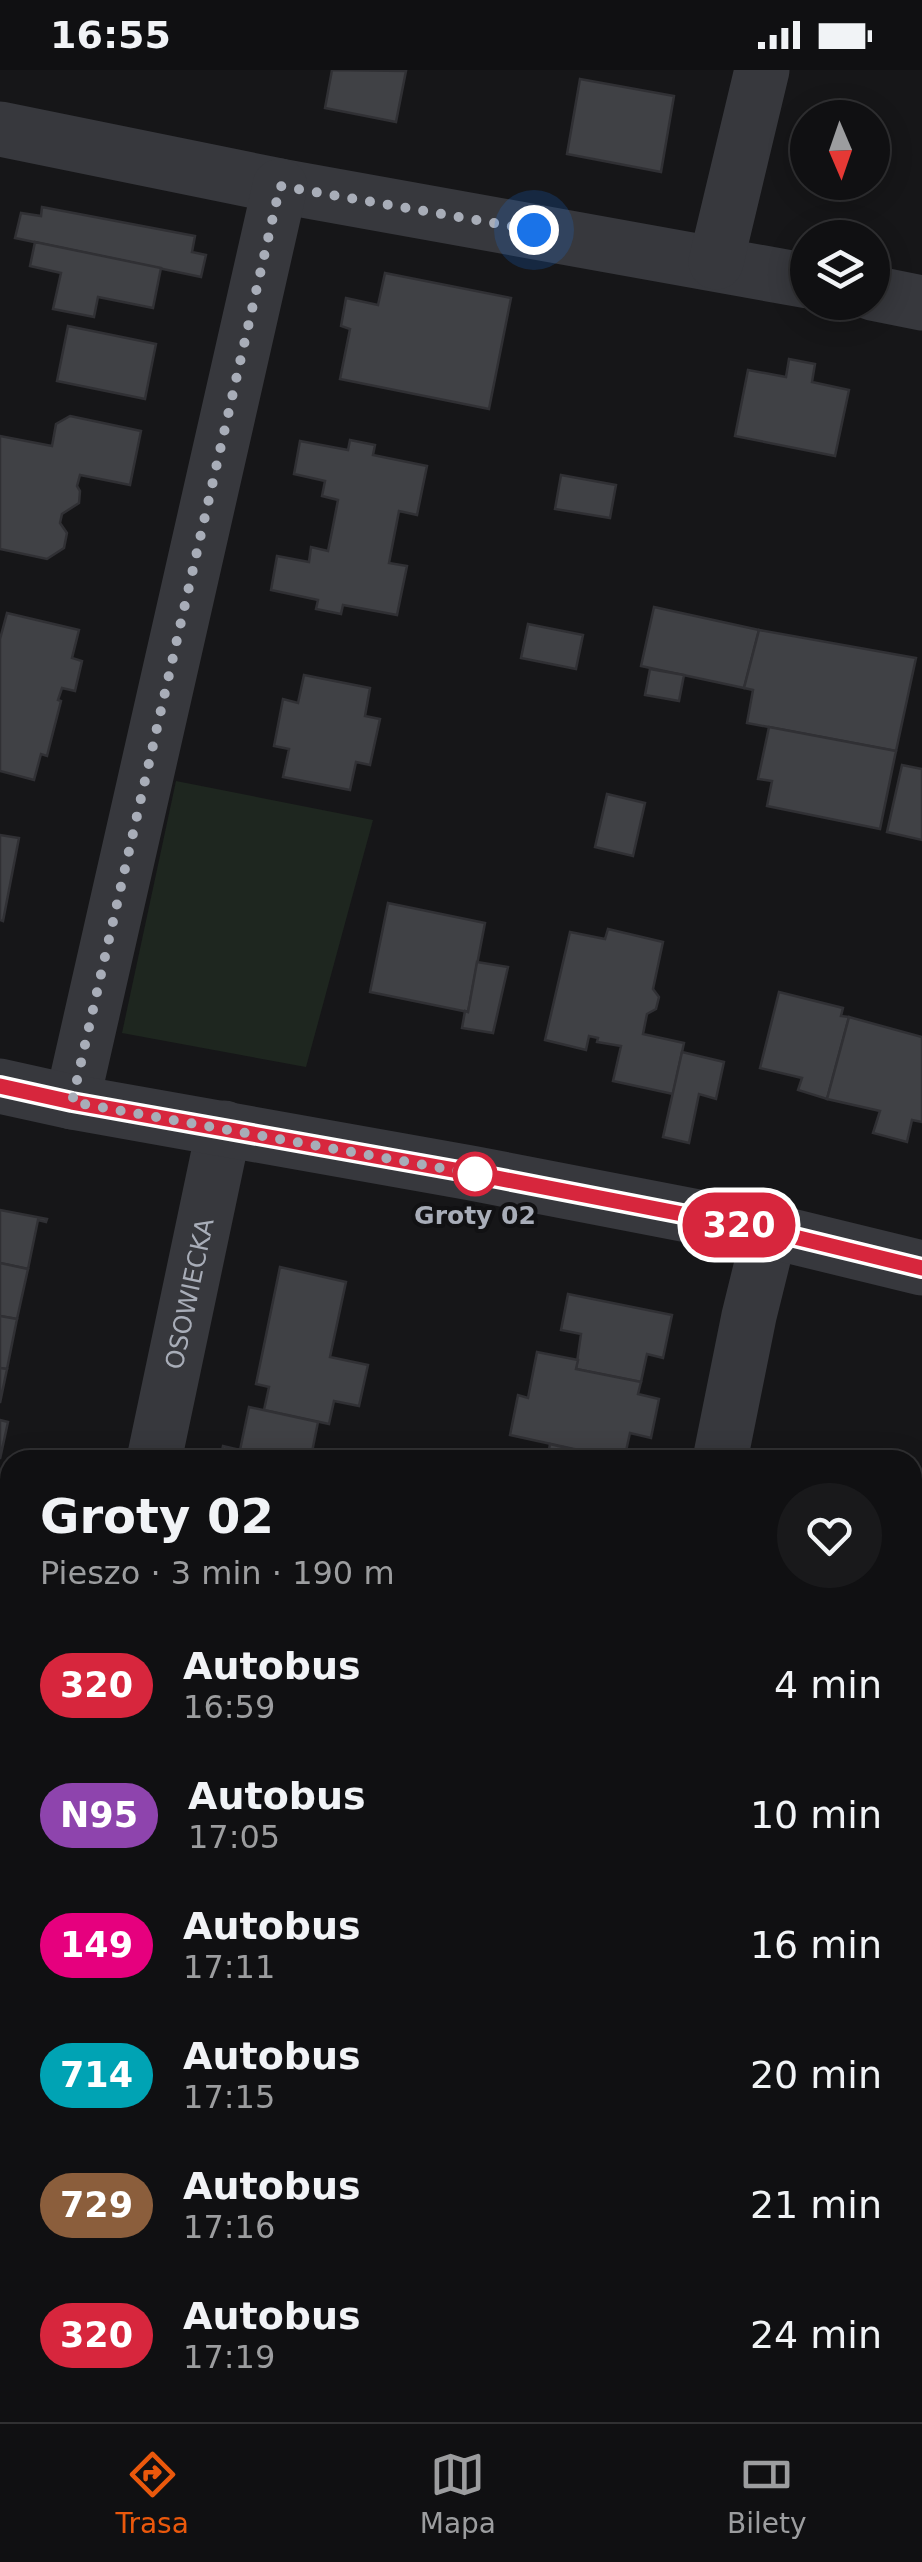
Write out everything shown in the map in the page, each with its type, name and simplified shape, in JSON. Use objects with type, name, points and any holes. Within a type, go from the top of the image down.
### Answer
[{"type":"street","points":[[716,262],[762,70]]},
{"type":"street","points":[[0,129],[280,186],[790,276]]},
{"type":"street","points":[[72,1102],[280,186]]},
{"type":"street","points":[[890,297],[922,303]]},
{"type":"street","points":[[0,1086],[770,1231],[922,1268]]},
{"type":"street","name":"OSOWIECKA","points":[[156,1450],[224,1128]]},
{"type":"street","points":[[722,1450],[770,1231]]},
{"type":"shaded area","points":[[176,781],[373,820],[306,1067],[122,1033]]},
{"type":"building","points":[[332,70],[406,71],[396,122],[325,108]]},
{"type":"building","points":[[580,79],[674,96],[661,172],[567,154]]},
{"type":"building","points":[[42,207],[195,236],[192,252],[206,255],[201,277],[15,238],[21,213],[41,216]]},
{"type":"building","points":[[35,242],[161,268],[153,308],[98,297],[94,317],[53,309],[61,273],[30,266]]},
{"type":"building","points":[[385,273],[511,298],[489,409],[340,379],[350,329],[341,326],[346,298],[378,305]]},
{"type":"building","points":[[68,326],[156,344],[145,399],[57,381]]},
{"type":"building","points":[[789,359],[815,364],[812,382],[849,390],[835,456],[735,436],[748,370],[786,377]]},
{"type":"building","points":[[70,416],[141,431],[130,485],[80,475],[79,503],[62,514],[60,523],[67,533],[64,548],[47,559],[0,549],[0,436],[52,446],[56,424]]},
{"type":"building","points":[[350,440],[375,445],[373,455],[427,466],[417,515],[399,511],[389,563],[407,566],[397,615],[343,605],[341,614],[316,609],[318,600],[271,590],[277,556],[309,562],[311,547],[328,551],[333,526],[338,500],[322,496],[325,481],[294,474],[300,441],[348,450]]},
{"type":"building","points":[[561,475],[616,485],[610,518],[555,509]]},
{"type":"building","points":[[654,607],[759,630],[744,688],[641,666]]},
{"type":"building","points":[[7,613],[79,630],[72,658],[82,661],[75,691],[62,688],[47,756],[41,754],[34,780],[0,771],[0,639]]},
{"type":"building","points":[[528,624],[583,635],[576,669],[521,658]]},
{"type":"building","points":[[759,630],[916,658],[896,751],[747,723],[753,690],[744,688]]},
{"type":"building","points":[[650,669],[684,675],[679,701],[645,695]]},
{"type":"building","points":[[304,675],[370,688],[365,716],[380,719],[370,765],[356,762],[350,790],[283,777],[289,749],[274,746],[283,699],[298,703]]},
{"type":"building","points":[[769,727],[896,751],[880,829],[767,806],[772,781],[758,779]]},
{"type":"building","points":[[902,765],[922,769],[922,840],[887,832]]},
{"type":"building","points":[[607,794],[645,803],[633,856],[595,847]]},
{"type":"building","points":[[0,835],[19,838],[3,921],[0,920]]},
{"type":"building","points":[[388,903],[485,923],[468,1012],[370,992]]},
{"type":"building","points":[[608,929],[663,942],[653,989],[659,997],[656,1009],[647,1014],[643,1034],[684,1043],[673,1094],[613,1081],[621,1046],[597,1042],[598,1038],[589,1036],[586,1050],[545,1040],[570,932],[605,939]]},
{"type":"building","points":[[477,962],[508,967],[493,1033],[462,1028]]},
{"type":"building","points":[[779,992],[843,1008],[841,1016],[849,1017],[827,1099],[798,1090],[802,1078],[760,1068]]},
{"type":"building","points":[[849,1017],[922,1037],[922,1122],[912,1120],[907,1142],[873,1133],[880,1111],[827,1099]]},
{"type":"building","points":[[682,1052],[724,1062],[716,1099],[699,1094],[689,1143],[663,1137]]},
{"type":"building","points":[[0,1210],[47,1219],[38,1220],[28,1269],[0,1263]]},
{"type":"building","points":[[0,1263],[28,1269],[17,1319],[0,1316]]},
{"type":"building","points":[[280,1267],[346,1282],[330,1357],[368,1365],[359,1406],[334,1401],[329,1424],[264,1410],[269,1387],[256,1384]]},
{"type":"building","points":[[568,1294],[672,1315],[663,1358],[647,1354],[641,1382],[576,1369],[581,1334],[561,1330]]},
{"type":"building","points":[[0,1316],[17,1319],[7,1369],[0,1368]]},
{"type":"building","points":[[537,1352],[578,1360],[576,1369],[641,1382],[638,1394],[659,1399],[651,1438],[630,1433],[626,1450],[578,1450],[510,1435],[518,1395],[528,1398]]},
{"type":"building","points":[[0,1368],[7,1369],[0,1403]]},
{"type":"building","points":[[249,1407],[318,1422],[312,1450],[240,1450]]},
{"type":"building","points":[[0,1420],[8,1422],[0,1450]]},
{"type":"building","points":[[550,1444],[577,1450],[549,1450]]},
{"type":"bus line","name":"320","points":[[0,1086],[770,1231],[922,1268]]},
{"type":"place","name":"Groty 02","points":[[475,1174]]},
{"type":"route","points":[[475,1174],[72,1102],[280,186],[534,230]]}]
